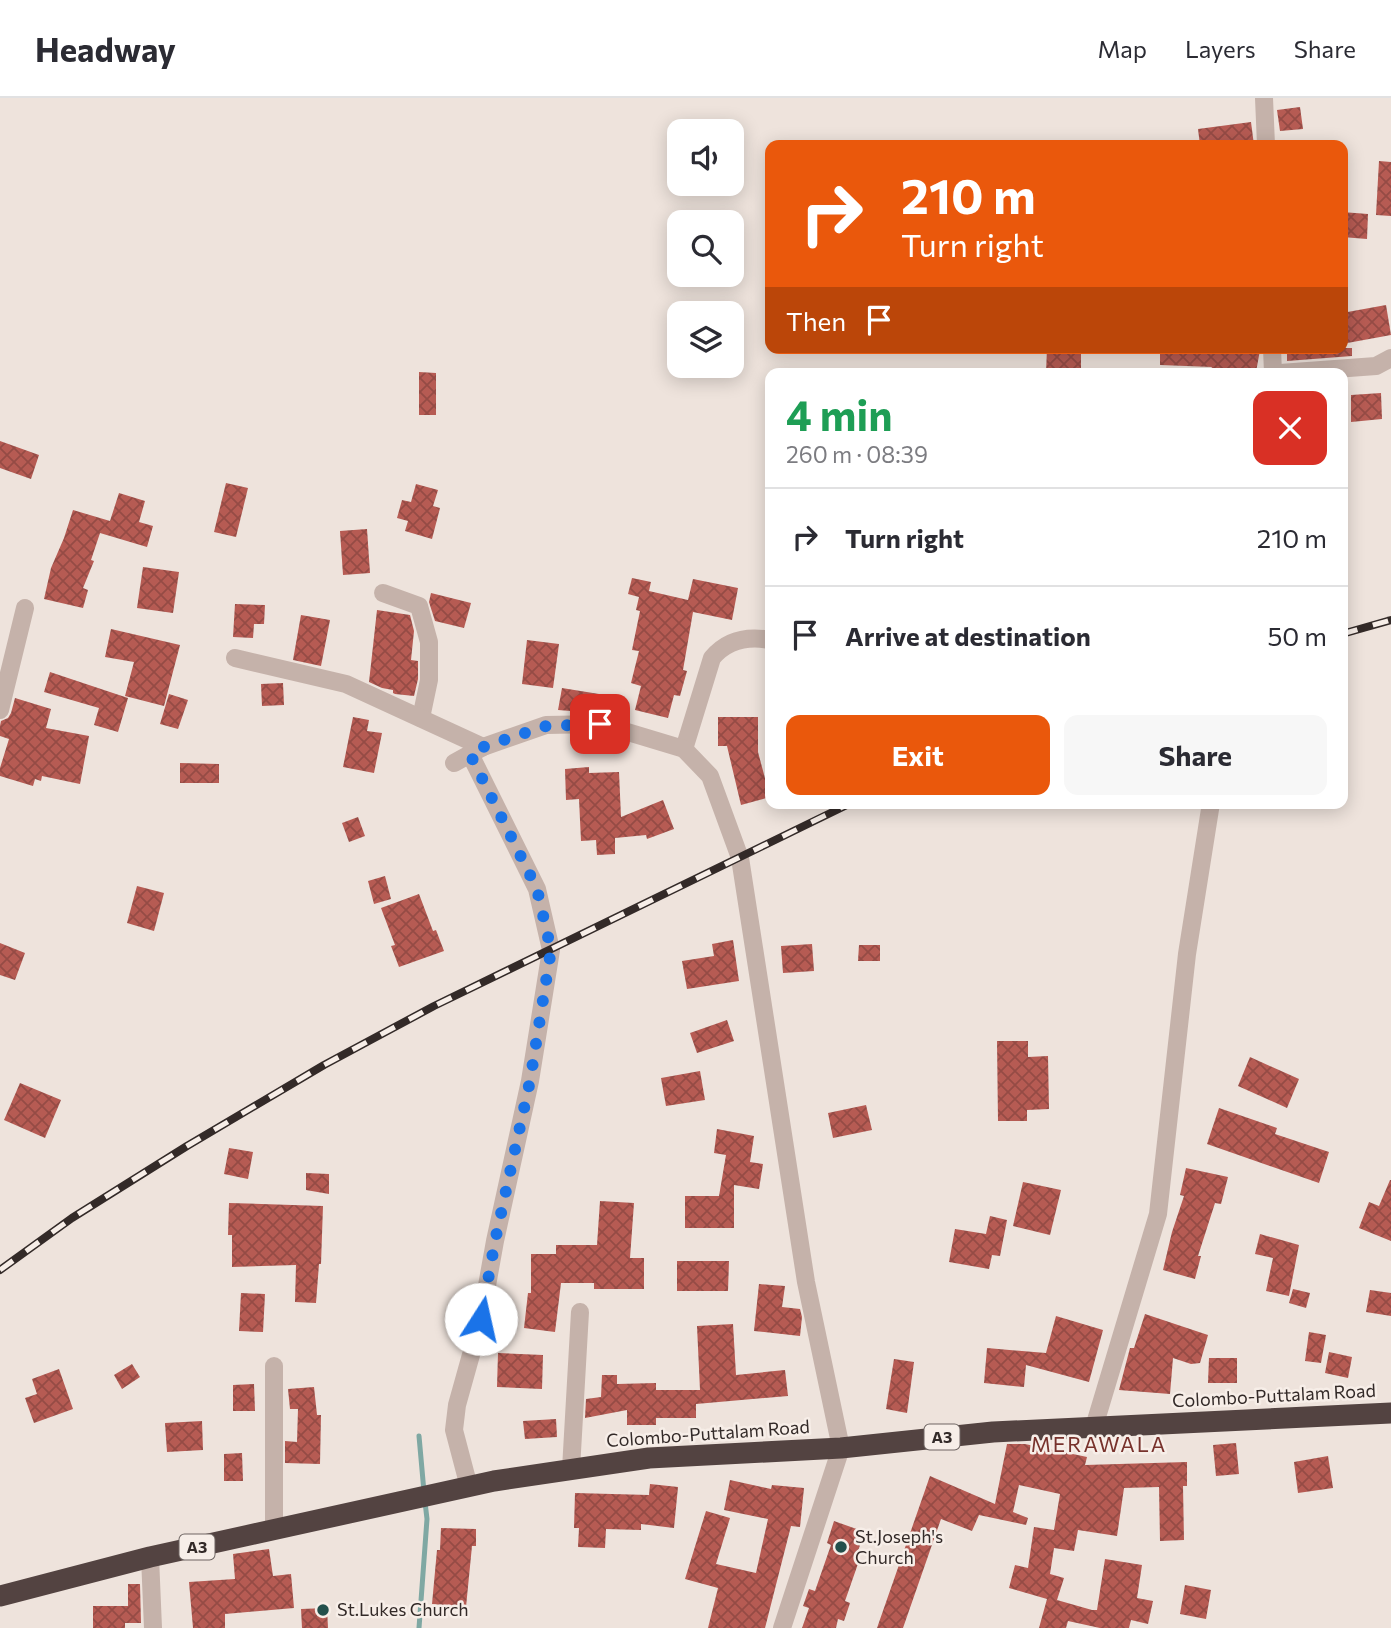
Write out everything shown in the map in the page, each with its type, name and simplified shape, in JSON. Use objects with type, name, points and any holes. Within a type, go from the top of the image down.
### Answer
[{"type":"highway","name":"Colombo-Puttalam Road","points":[[0,1596],[150,1557],[468,1487],[649,1458],[841,1447],[993,1432],[1391,1413]]},
{"type":"street","points":[[1264,98],[1266,140]]},
{"type":"street","points":[[1348,368],[1376,366],[1391,358]]},
{"type":"street","points":[[383,593],[419,606],[429,642],[429,680],[421,718]]},
{"type":"street","points":[[0,710],[25,608]]},
{"type":"street","points":[[684,749],[712,658],[719,650],[741,639],[765,639]]},
{"type":"street","points":[[235,658],[346,684],[421,718],[469,755],[537,889],[551,950],[530,1081],[481,1319],[457,1405],[454,1430],[468,1487]]},
{"type":"street","points":[[469,755],[546,726],[600,724],[684,749],[710,776],[740,858],[806,1282],[841,1447],[782,1628]]},
{"type":"street","points":[[1094,1427],[1158,1214],[1187,954],[1210,809]]},
{"type":"street","points":[[571,1469],[580,1312]]},
{"type":"street","points":[[274,1366],[274,1530]]},
{"type":"street","points":[[150,1557],[153,1628]]},
{"type":"building","points":[[1300,107],[1303,129],[1280,131],[1277,110]]},
{"type":"building","points":[[1251,122],[1253,140],[1199,140],[1198,129]]},
{"type":"building","points":[[1379,161],[1391,162],[1391,216],[1376,215]]},
{"type":"building","points":[[1348,212],[1368,214],[1367,239],[1348,237]]},
{"type":"building","points":[[1386,305],[1391,335],[1348,343],[1348,312]]},
{"type":"building","points":[[1348,348],[1352,348],[1352,356],[1287,361],[1287,354],[1348,354]]},
{"type":"building","points":[[1047,354],[1081,354],[1081,368],[1046,368]]},
{"type":"building","points":[[1160,354],[1259,354],[1257,368],[1160,365]]},
{"type":"building","points":[[419,372],[436,373],[436,415],[419,415]]},
{"type":"building","points":[[1381,393],[1382,419],[1351,422],[1351,395]]},
{"type":"building","points":[[0,441],[39,455],[31,479],[0,468]]},
{"type":"building","points":[[226,483],[248,488],[236,537],[214,532]]},
{"type":"building","points":[[416,484],[438,490],[433,506],[440,508],[432,539],[405,531],[408,521],[397,518],[402,500],[411,502]]},
{"type":"building","points":[[119,493],[145,501],[139,522],[153,526],[147,547],[100,533],[91,560],[94,561],[83,588],[88,590],[83,608],[44,599],[51,568],[73,510],[110,521]]},
{"type":"building","points":[[367,529],[370,573],[343,575],[340,531]]},
{"type":"building","points":[[143,567],[179,572],[173,613],[137,608]]},
{"type":"building","points":[[632,578],[651,582],[649,591],[688,600],[693,579],[738,588],[732,620],[693,612],[683,670],[687,671],[680,696],[674,695],[668,718],[635,710],[641,686],[631,683],[639,651],[632,650],[640,611],[636,610],[639,597],[628,594]]},
{"type":"building","points":[[431,593],[471,603],[464,628],[435,621],[429,602]]},
{"type":"building","points":[[235,604],[265,605],[264,624],[254,624],[253,638],[233,637]]},
{"type":"building","points":[[377,610],[410,615],[414,631],[411,660],[418,661],[414,696],[395,694],[393,690],[369,682]]},
{"type":"building","points":[[301,615],[330,620],[321,666],[293,660]]},
{"type":"building","points":[[111,629],[180,645],[164,706],[125,696],[134,662],[105,657]]},
{"type":"building","points":[[527,640],[559,644],[553,688],[522,684]]},
{"type":"building","points":[[50,672],[128,698],[118,732],[94,725],[99,708],[44,692]]},
{"type":"building","points":[[283,683],[284,705],[262,706],[261,684]]},
{"type":"building","points":[[562,688],[599,694],[596,713],[558,710]]},
{"type":"building","points":[[169,694],[188,700],[178,729],[160,724]]},
{"type":"building","points":[[15,698],[51,709],[46,728],[89,736],[80,784],[42,776],[41,781],[35,779],[33,786],[0,776],[9,739],[0,736],[0,726],[1,721],[11,713]]},
{"type":"building","points":[[353,717],[369,720],[367,731],[382,733],[374,773],[343,767]]},
{"type":"building","points":[[718,717],[758,717],[758,752],[765,778],[765,798],[741,805],[727,746],[718,746]]},
{"type":"building","points":[[180,763],[219,764],[219,783],[180,783]]},
{"type":"building","points":[[589,767],[589,773],[619,772],[621,817],[663,800],[674,829],[647,839],[646,835],[615,838],[615,854],[597,855],[596,840],[581,841],[579,799],[566,800],[565,769]]},
{"type":"building","points":[[358,817],[365,836],[349,842],[342,823]]},
{"type":"building","points":[[385,876],[391,899],[374,904],[368,881]]},
{"type":"building","points":[[137,886],[164,893],[154,931],[127,923]]},
{"type":"building","points":[[419,894],[444,951],[399,967],[391,946],[395,945],[381,908]]},
{"type":"building","points":[[733,940],[739,981],[687,989],[682,961],[714,956],[712,944]]},
{"type":"building","points":[[0,943],[25,953],[15,980],[0,975]]},
{"type":"building","points":[[812,944],[814,971],[783,973],[781,946]]},
{"type":"building","points":[[859,945],[880,945],[880,961],[858,961]]},
{"type":"building","points":[[727,1020],[734,1041],[697,1053],[690,1033]]},
{"type":"building","points":[[997,1041],[1028,1041],[1028,1057],[1048,1056],[1049,1109],[1027,1110],[1027,1121],[998,1121]]},
{"type":"building","points":[[1250,1057],[1299,1079],[1287,1108],[1238,1086]]},
{"type":"building","points":[[700,1071],[705,1100],[666,1106],[661,1078]]},
{"type":"building","points":[[20,1083],[61,1100],[45,1138],[4,1120]]},
{"type":"building","points":[[866,1105],[872,1130],[833,1138],[828,1113]]},
{"type":"building","points":[[1219,1108],[1277,1128],[1275,1134],[1329,1152],[1319,1183],[1207,1144]]},
{"type":"building","points":[[717,1129],[754,1136],[750,1162],[763,1164],[759,1189],[734,1185],[734,1228],[685,1228],[685,1196],[719,1196],[726,1155],[714,1153]]},
{"type":"building","points":[[229,1148],[253,1152],[248,1179],[224,1174]]},
{"type":"building","points":[[1186,1168],[1228,1177],[1221,1204],[1215,1203],[1198,1256],[1201,1256],[1195,1279],[1163,1270],[1184,1196],[1180,1195]]},
{"type":"building","points":[[306,1173],[329,1174],[329,1194],[306,1190]]},
{"type":"building","points":[[1390,1180],[1391,1241],[1359,1228],[1369,1202],[1379,1206]]},
{"type":"building","points":[[1023,1182],[1061,1190],[1050,1235],[1013,1226]]},
{"type":"building","points":[[600,1201],[634,1203],[630,1258],[644,1258],[644,1289],[594,1289],[594,1283],[561,1283],[555,1332],[524,1328],[528,1293],[531,1293],[531,1254],[556,1254],[556,1245],[597,1245]]},
{"type":"building","points":[[229,1203],[323,1206],[321,1264],[316,1303],[295,1302],[296,1265],[232,1267],[232,1235],[228,1235]]},
{"type":"building","points":[[990,1216],[1007,1220],[1000,1256],[992,1255],[989,1269],[949,1262],[955,1229],[986,1234]]},
{"type":"building","points":[[1260,1234],[1299,1245],[1289,1296],[1266,1291],[1273,1258],[1255,1254]]},
{"type":"building","points":[[677,1261],[729,1261],[728,1291],[677,1291]]},
{"type":"building","points":[[759,1284],[785,1286],[782,1307],[800,1309],[800,1336],[754,1331]]},
{"type":"building","points":[[1293,1289],[1310,1293],[1306,1308],[1289,1303]]},
{"type":"building","points":[[1370,1290],[1391,1293],[1391,1316],[1366,1312]]},
{"type":"building","points":[[241,1293],[265,1294],[263,1332],[239,1331]]},
{"type":"building","points":[[1145,1314],[1208,1335],[1200,1363],[1191,1364],[1173,1358],[1170,1394],[1119,1390],[1130,1348],[1134,1348]]},
{"type":"building","points":[[1056,1316],[1103,1330],[1089,1382],[1026,1365],[1024,1387],[984,1383],[987,1348],[1046,1353]]},
{"type":"building","points":[[733,1324],[736,1375],[785,1370],[788,1396],[696,1404],[696,1418],[656,1418],[656,1425],[627,1425],[627,1410],[585,1418],[586,1399],[601,1397],[602,1375],[617,1375],[617,1384],[656,1383],[656,1390],[700,1390],[697,1326]]},
{"type":"building","points":[[1309,1332],[1326,1335],[1321,1363],[1305,1361]]},
{"type":"building","points":[[1329,1352],[1352,1357],[1348,1378],[1325,1373]]},
{"type":"building","points":[[498,1353],[543,1355],[542,1389],[497,1387]]},
{"type":"building","points":[[1209,1358],[1237,1358],[1237,1383],[1208,1383]]},
{"type":"building","points":[[894,1359],[914,1362],[907,1413],[886,1409]]},
{"type":"building","points":[[132,1364],[140,1377],[122,1389],[114,1375]]},
{"type":"building","points":[[59,1369],[73,1409],[34,1423],[25,1398],[37,1394],[32,1379]]},
{"type":"building","points":[[254,1384],[255,1411],[233,1411],[233,1385]]},
{"type":"building","points":[[314,1387],[317,1415],[321,1415],[320,1464],[285,1463],[285,1441],[297,1442],[298,1409],[290,1409],[288,1389]]},
{"type":"building","points":[[556,1419],[557,1437],[525,1439],[523,1421]]},
{"type":"building","points":[[202,1421],[203,1450],[167,1452],[165,1423]]},
{"type":"building","points":[[1236,1443],[1239,1474],[1216,1476],[1213,1445]]},
{"type":"building","points":[[1007,1444],[1025,1444],[1087,1457],[1085,1465],[1187,1462],[1187,1486],[1183,1486],[1184,1540],[1160,1541],[1159,1487],[1124,1488],[1117,1536],[1078,1530],[1074,1551],[1054,1548],[1050,1574],[1064,1578],[1057,1600],[1092,1610],[1097,1610],[1105,1559],[1142,1565],[1137,1598],[1153,1601],[1148,1624],[1131,1620],[1129,1628],[1100,1628],[1068,1621],[1066,1628],[1039,1628],[1047,1599],[1009,1588],[1015,1565],[1028,1568],[1034,1527],[1054,1530],[1060,1494],[1019,1485],[1013,1512],[1028,1518],[1026,1525],[979,1515],[972,1531],[941,1519],[903,1628],[877,1628],[930,1476],[995,1504]]},
{"type":"building","points":[[242,1453],[243,1481],[224,1481],[224,1454]]},
{"type":"building","points":[[1328,1456],[1333,1488],[1298,1493],[1294,1462]]},
{"type":"building","points":[[730,1480],[771,1489],[772,1485],[804,1488],[800,1527],[791,1526],[765,1628],[708,1628],[718,1588],[685,1579],[706,1511],[730,1518],[716,1564],[756,1573],[768,1519],[724,1510]]},
{"type":"building","points":[[650,1484],[678,1487],[674,1528],[641,1524],[641,1530],[606,1529],[605,1548],[578,1547],[579,1528],[574,1528],[575,1493],[649,1495]]},
{"type":"building","points":[[834,1521],[865,1532],[856,1556],[860,1558],[845,1601],[850,1603],[844,1621],[838,1619],[836,1628],[802,1628],[809,1608],[803,1606],[809,1589],[815,1591],[831,1545],[827,1543]]},
{"type":"building","points":[[441,1528],[476,1529],[476,1546],[472,1546],[466,1607],[432,1604]]},
{"type":"building","points":[[269,1549],[273,1576],[291,1574],[294,1608],[225,1614],[225,1628],[193,1628],[189,1582],[235,1579],[233,1554]]},
{"type":"building","points":[[128,1584],[140,1584],[141,1623],[125,1623],[125,1628],[93,1628],[93,1606],[128,1606]]},
{"type":"building","points":[[1185,1585],[1211,1590],[1206,1619],[1180,1614]]},
{"type":"building","points":[[327,1608],[328,1628],[302,1628],[301,1609]]},
{"type":"waterway","points":[[419,1436],[424,1492]]},
{"type":"waterway","points":[[419,1628],[427,1519],[425,1502]]},
{"type":"railway","points":[[1348,632],[1391,620]]},
{"type":"railway","points":[[0,1270],[72,1218],[324,1065],[434,1006],[839,809]]},
{"type":"place","name":"St.Joseph's Church","points":[[841,1547]]},
{"type":"place","name":"St.Lukes Church","points":[[323,1610]]},
{"type":"district","name":"MERAWALA","points":[[1099,1445]]},
{"type":"route","points":[[481,1319],[530,1081],[551,950],[537,889],[470,754],[546,726],[600,724]]}]
